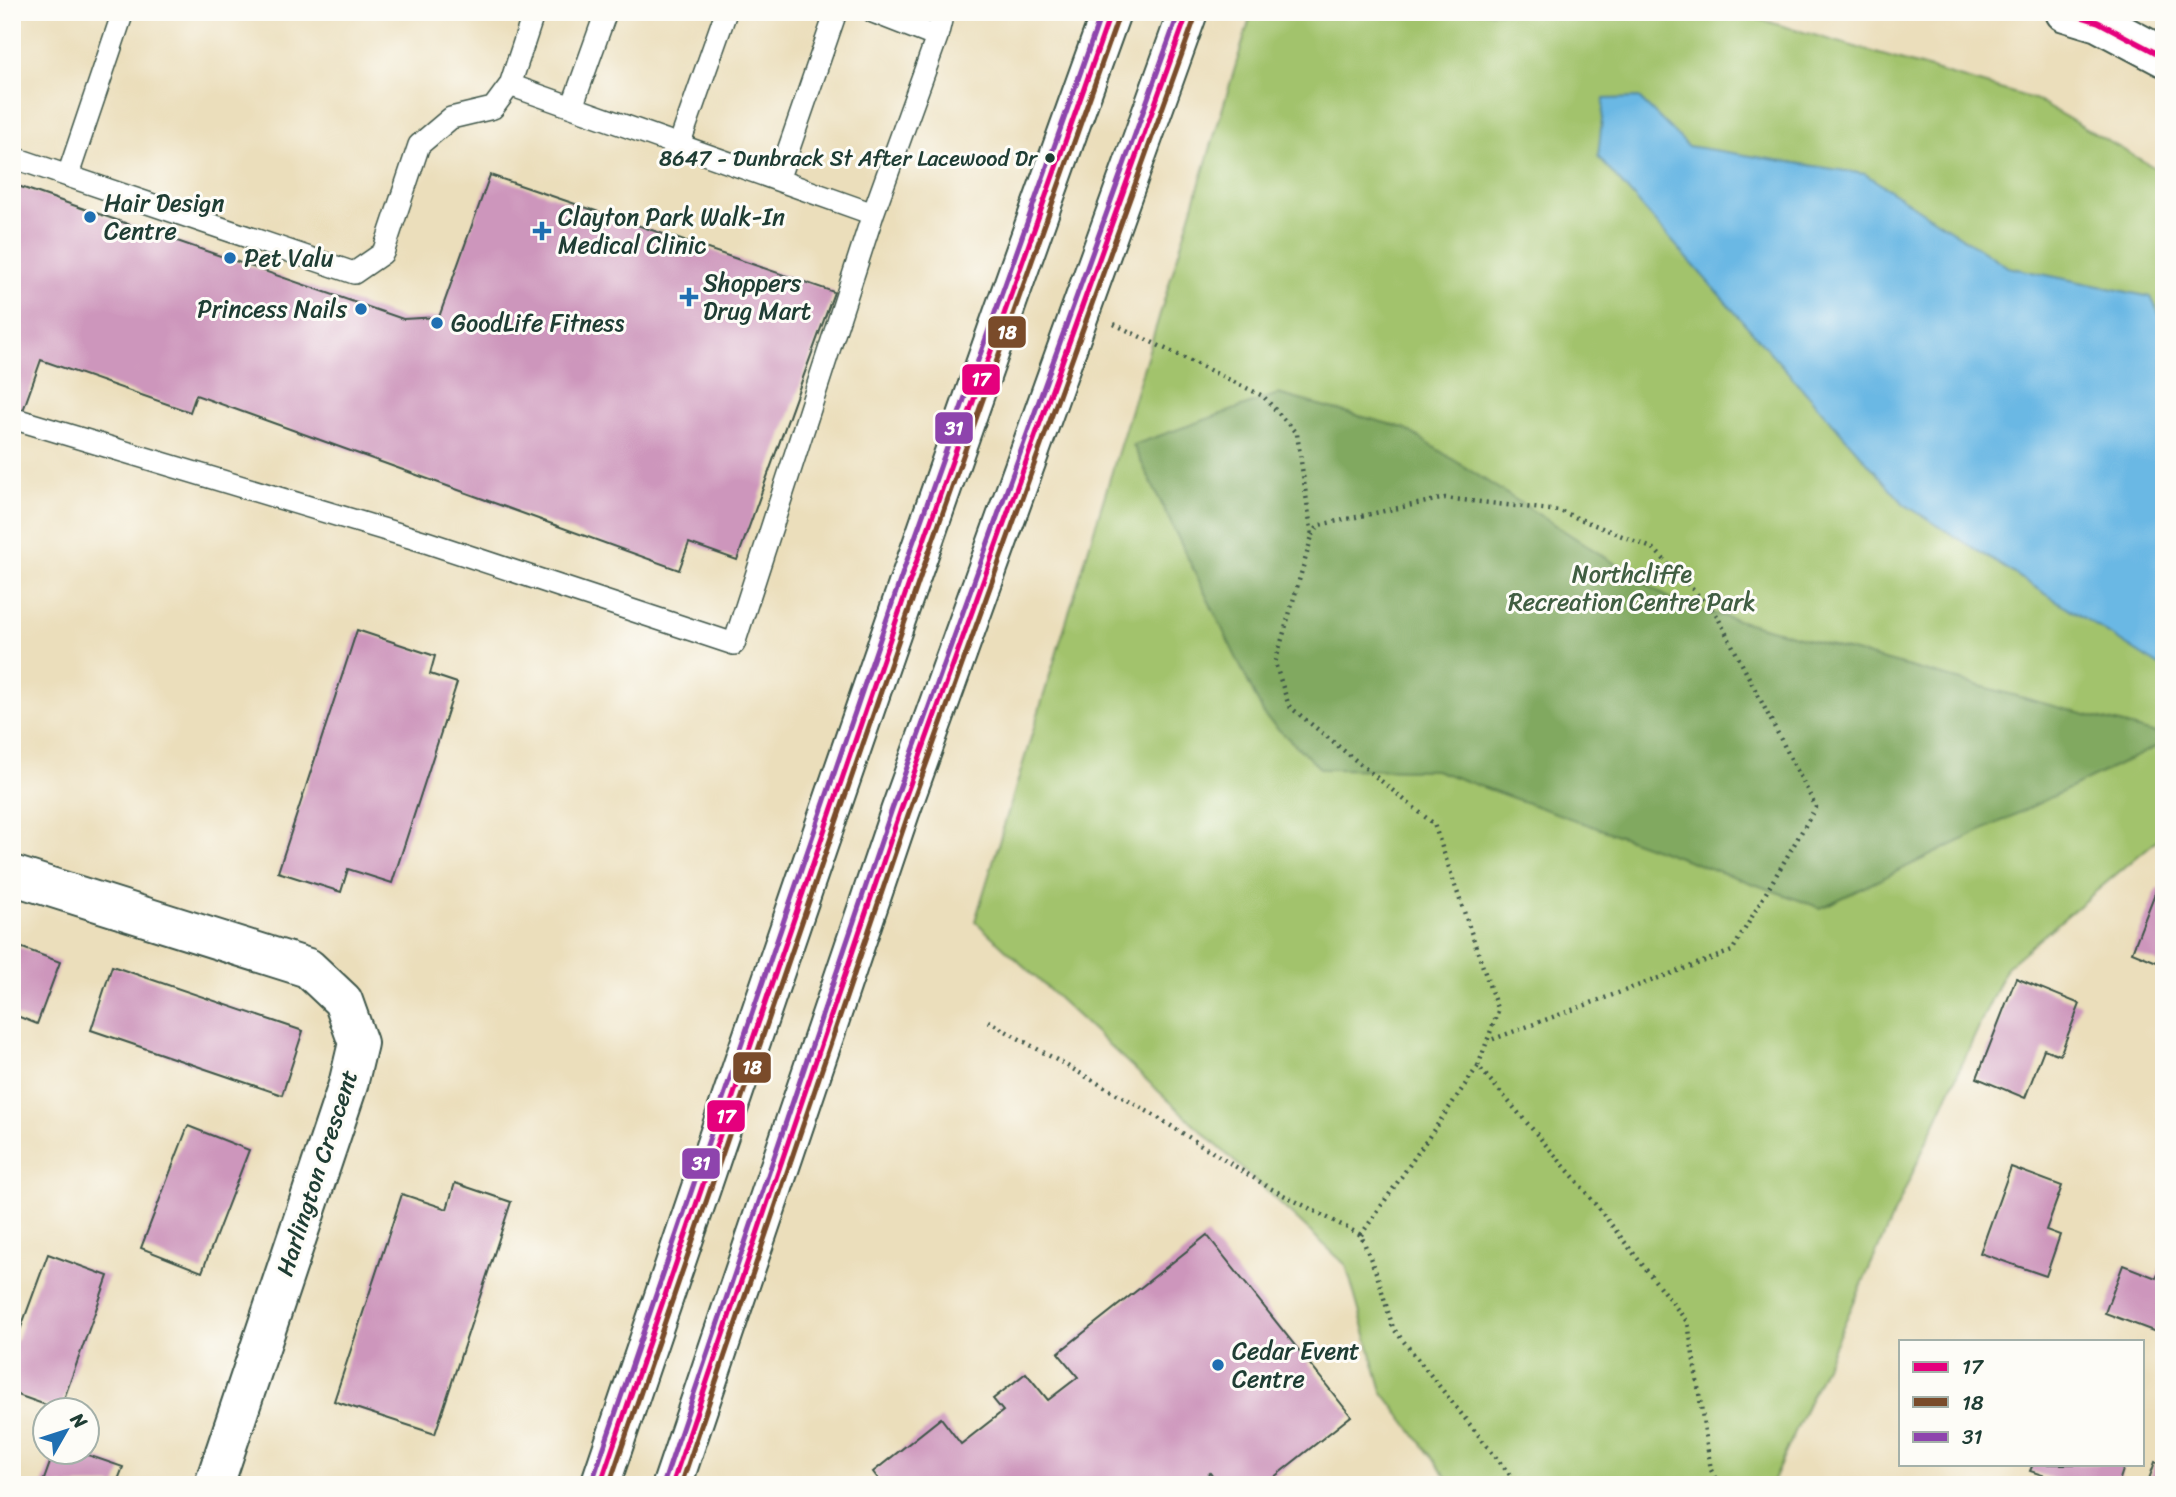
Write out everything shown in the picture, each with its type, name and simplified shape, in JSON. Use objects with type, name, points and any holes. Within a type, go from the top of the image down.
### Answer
[{"type":"main road","points":[[600,1485],[834,797],[1017,271],[1111,12]]},
{"type":"main road","points":[[673,1485],[896,826],[1188,12]]},
{"type":"main road","points":[[2065,12],[2098,22],[2164,57]]},
{"type":"main road","name":"Harlington Crescent","points":[[12,875],[308,968],[343,1001],[358,1043],[348,1085],[214,1485]]},
{"type":"lane","points":[[68,175],[123,12]]},
{"type":"lane","points":[[12,157],[354,273],[383,253],[419,145],[451,118],[493,108],[510,85],[534,12]]},
{"type":"lane","points":[[572,107],[606,12]]},
{"type":"lane","points":[[678,145],[726,12]]},
{"type":"lane","points":[[778,180],[836,12]]},
{"type":"lane","points":[[873,12],[937,37]]},
{"type":"lane","points":[[12,418],[426,542],[734,644],[873,214],[937,37],[943,12]]},
{"type":"lane","points":[[510,85],[873,214]]},
{"type":"path","points":[[1080,307],[1264,396],[1297,433],[1312,536]]},
{"type":"path","points":[[1361,1235],[1478,1066],[1498,1011],[1434,824],[1289,706],[1275,663],[1312,536],[1320,525],[1445,498],[1560,512],[1654,549],[1716,614],[1816,807],[1732,951],[1489,1041]]},
{"type":"path","points":[[988,1021],[1152,1114],[1268,1187],[1361,1235],[1377,1275],[1393,1328],[1518,1485]]},
{"type":"path","points":[[1478,1066],[1577,1181],[1688,1324],[1711,1470],[1719,1485]]},
{"type":"green space","name":"Northcliffe Recreation Centre Park","points":[[1252,12],[1735,12],[2034,99],[2164,173],[2164,834],[2006,967],[1771,1485],[1453,1485],[1382,1391],[1346,1265],[975,921]]},
{"type":"green space","points":[[1278,394],[1404,428],[1678,604],[2164,736],[2164,743],[1821,908],[1435,770],[1321,769],[1265,717],[1133,445]]},
{"type":"water","points":[[1639,98],[1688,146],[1865,174],[2008,267],[2151,297],[2164,324],[2164,669],[1904,504],[1598,157],[1604,99]]},
{"type":"building","points":[[490,175],[834,292],[737,560],[689,543],[679,570],[196,395],[190,412],[41,360],[20,419],[12,416],[12,184],[403,319],[439,317]]},
{"type":"building","points":[[357,630],[435,656],[430,674],[457,683],[392,883],[348,869],[341,892],[278,872]]},
{"type":"building","points":[[2157,888],[2164,890],[2164,965],[2132,952]]},
{"type":"building","points":[[12,944],[60,962],[37,1024],[12,1014]]},
{"type":"building","points":[[112,966],[303,1031],[282,1095],[91,1030]]},
{"type":"building","points":[[2016,978],[2080,1004],[2060,1055],[2044,1049],[2025,1098],[1977,1078]]},
{"type":"building","points":[[188,1126],[249,1150],[202,1272],[141,1248]]},
{"type":"building","points":[[2011,1167],[2062,1186],[2046,1230],[2060,1235],[2046,1276],[1980,1253]]},
{"type":"building","points":[[455,1183],[511,1202],[435,1434],[334,1401],[402,1194],[447,1209]]},
{"type":"building","points":[[1207,1235],[1351,1416],[1264,1485],[1219,1485],[1210,1473],[1195,1485],[883,1485],[873,1472],[941,1418],[961,1444],[1003,1411],[993,1399],[1026,1373],[1048,1400],[1078,1377],[1058,1353]]},
{"type":"building","points":[[48,1254],[108,1276],[65,1396],[32,1396],[32,1400],[12,1393],[12,1352]]},
{"type":"building","points":[[2162,1263],[2164,1335],[2105,1313],[2123,1265],[2156,1278]]},
{"type":"building","points":[[102,1460],[123,1467],[116,1485],[42,1485],[49,1466],[102,1466]]},
{"type":"building","points":[[2155,1462],[2164,1465],[2164,1485],[2147,1485]]},
{"type":"building","points":[[2032,1466],[2124,1466],[2118,1485],[2072,1485],[2030,1471]]},
{"type":"transit line","name":"31","points":[[592,1482],[907,560],[1102,12]]},
{"type":"transit line","name":"17","points":[[600,1485],[916,563],[1111,12]]},
{"type":"transit line","name":"31","points":[[664,1482],[892,809],[1179,12]]},
{"type":"transit line","name":"17","points":[[672,1485],[900,812],[1188,12]]},
{"type":"transit line","name":"17","points":[[2066,12],[2098,22],[2164,57]]},
{"type":"transit line","name":"18","points":[[609,1485],[924,566],[1119,15]]},
{"type":"transit line","name":"18","points":[[681,1485],[908,815],[1196,15]]},
{"type":"place","name":"8647 - Dunbrack St After Lacewood Dr","points":[[1050,158]]},
{"type":"place","name":"Hair Design Centre","points":[[90,217]]},
{"type":"place","name":"Clayton Park Walk-In Medical Clinic","points":[[542,231]]},
{"type":"place","name":"Pet Valu","points":[[230,258]]},
{"type":"place","name":"Shoppers Drug Mart","points":[[689,297]]},
{"type":"place","name":"Princess Nails","points":[[361,309]]},
{"type":"place","name":"GoodLife Fitness","points":[[437,323]]},
{"type":"place","name":"Cedar Event Centre","points":[[1218,1365]]}]
